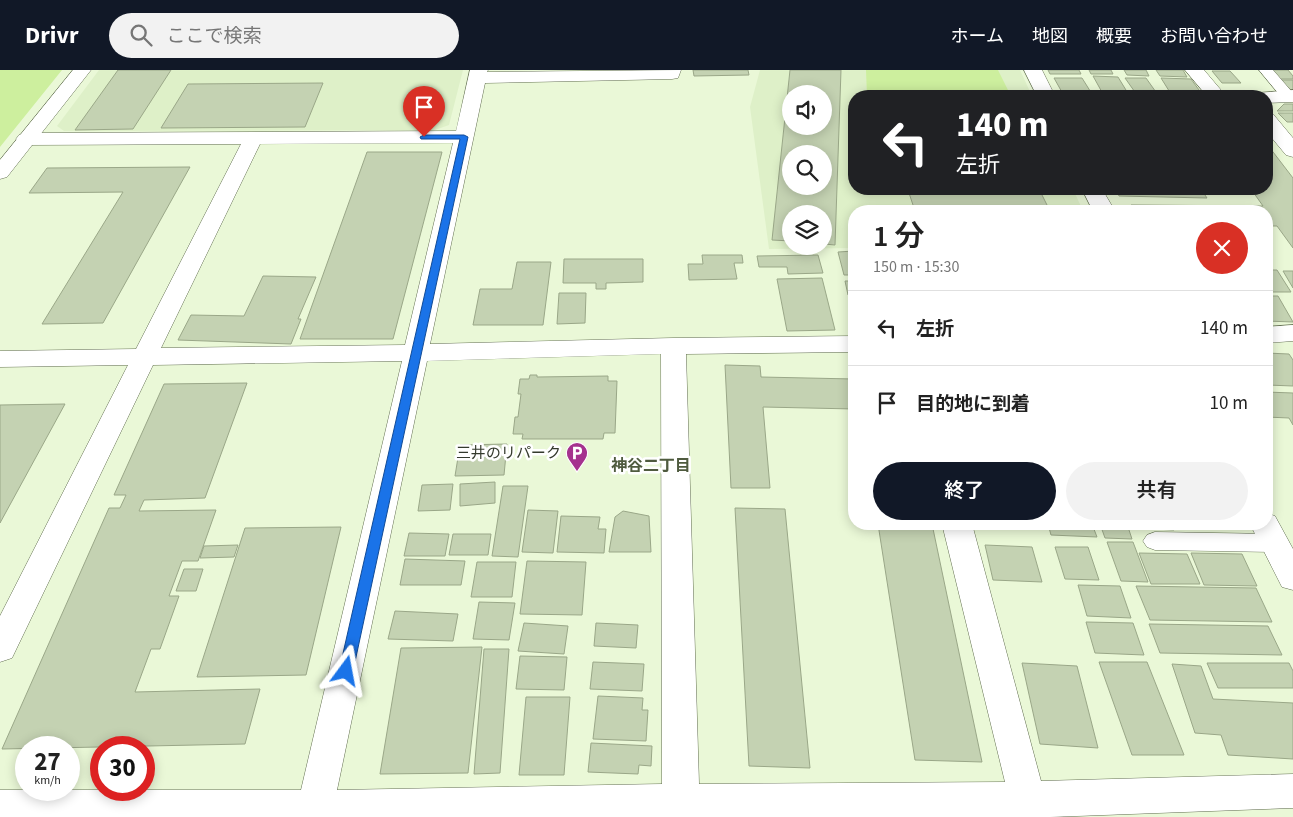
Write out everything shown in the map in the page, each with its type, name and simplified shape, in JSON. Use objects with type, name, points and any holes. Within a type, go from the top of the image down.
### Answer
[{"type":"street","points":[[0,173],[82,70]]},
{"type":"street","points":[[314,813],[478,74],[672,74],[672,70]]},
{"type":"street","points":[[1034,70],[1043,90]]},
{"type":"street","points":[[1194,70],[1212,90]]},
{"type":"street","points":[[1273,97],[1290,96]]},
{"type":"street","points":[[1273,127],[1293,151]]},
{"type":"street","points":[[26,139],[464,137]]},
{"type":"street","points":[[0,648],[253,139]]},
{"type":"street","points":[[1273,335],[1293,334]]},
{"type":"street","points":[[0,359],[848,344]]},
{"type":"street","points":[[673,346],[681,809]]},
{"type":"street","points":[[960,530],[1031,808]]},
{"type":"street","points":[[1270,533],[1293,578]]},
{"type":"street","points":[[0,807],[314,813],[1031,808],[1293,791]]},
{"type":"lane","points":[[1266,70],[1290,96]]},
{"type":"lane","points":[[1155,541],[1270,533]]},
{"type":"shaded area","points":[[99,70],[463,70],[449,125],[435,130],[64,131],[57,126]]},
{"type":"shaded area","points":[[760,70],[1020,70],[1029,90],[848,90],[848,195],[1076,195],[1080,205],[848,205],[848,248],[832,248],[832,205],[782,205],[782,249],[769,249],[750,107]]},
{"type":"green space","points":[[0,70],[62,70],[0,147]]},
{"type":"green space","points":[[866,70],[998,70],[1008,90],[867,90]]},
{"type":"building","points":[[118,70],[171,70],[133,129],[75,130]]},
{"type":"building","points":[[693,70],[748,70],[749,75],[694,76]]},
{"type":"building","points":[[790,70],[841,70],[835,245],[832,245],[832,205],[782,205],[782,241],[772,240],[782,146],[782,195],[832,195],[832,145],[782,145],[783,135],[832,135],[832,85],[788,85]]},
{"type":"building","points":[[1048,70],[1079,70],[1081,74],[1050,74]]},
{"type":"building","points":[[1089,70],[1111,70],[1113,74],[1091,74]]},
{"type":"building","points":[[1124,70],[1146,70],[1149,76],[1127,75]]},
{"type":"building","points":[[1156,70],[1183,70],[1187,77],[1160,76]]},
{"type":"building","points":[[1272,70],[1288,70],[1293,79],[1278,79]]},
{"type":"building","points":[[1212,71],[1230,71],[1241,83],[1222,83]]},
{"type":"building","points":[[1093,76],[1118,77],[1126,90],[1101,90]]},
{"type":"building","points":[[1054,78],[1082,78],[1090,90],[1061,90]]},
{"type":"building","points":[[1125,78],[1146,78],[1154,90],[1133,90]]},
{"type":"building","points":[[1161,78],[1191,79],[1199,90],[1168,90]]},
{"type":"building","points":[[1280,80],[1293,80],[1293,90],[1291,90]]},
{"type":"building","points":[[323,83],[305,127],[161,128],[188,84]]},
{"type":"building","points":[[1284,104],[1293,104],[1293,111],[1277,111]]},
{"type":"building","points":[[1278,113],[1293,113],[1293,122],[1287,122]]},
{"type":"building","points":[[367,152],[442,152],[393,339],[300,339]]},
{"type":"building","points":[[1273,152],[1293,178],[1293,248],[1277,226],[1273,226],[1273,205],[1262,205],[1255,195],[1273,195]]},
{"type":"building","points":[[190,167],[103,323],[42,324],[123,192],[29,193],[47,168]]},
{"type":"building","points":[[910,195],[1042,195],[1047,205],[913,205]]},
{"type":"building","points":[[1205,195],[1207,198],[1119,196]]},
{"type":"building","points":[[848,251],[848,275],[844,275],[838,252]]},
{"type":"building","points":[[702,255],[742,255],[743,263],[734,263],[737,279],[689,280],[688,264],[703,264]]},
{"type":"building","points":[[818,255],[823,273],[788,274],[787,267],[759,267],[757,256]]},
{"type":"building","points":[[564,259],[643,259],[643,282],[606,283],[606,289],[596,289],[596,283],[563,283]]},
{"type":"building","points":[[517,262],[551,262],[543,325],[473,325],[480,289],[512,289]]},
{"type":"building","points":[[1273,270],[1277,270],[1291,292],[1273,292]]},
{"type":"building","points":[[1283,271],[1293,271],[1293,288]]},
{"type":"building","points":[[263,276],[316,277],[298,319],[301,319],[291,344],[178,340],[191,315],[244,316]]},
{"type":"building","points":[[822,278],[835,330],[787,331],[777,279]]},
{"type":"building","points":[[845,281],[848,281],[848,295]]},
{"type":"building","points":[[559,293],[586,293],[585,323],[557,324]]},
{"type":"building","points":[[1273,296],[1278,296],[1293,322],[1273,321]]},
{"type":"building","points":[[1273,353],[1289,354],[1293,360],[1293,386],[1273,385]]},
{"type":"building","points":[[725,365],[760,366],[761,377],[848,379],[848,409],[763,407],[770,488],[731,488]]},
{"type":"building","points":[[530,375],[537,375],[537,377],[608,376],[608,381],[617,381],[615,433],[604,433],[603,439],[522,439],[523,434],[513,434],[515,417],[518,417],[521,394],[518,394],[520,379],[529,379]]},
{"type":"building","points":[[247,383],[205,498],[144,500],[139,511],[216,510],[198,561],[182,561],[169,596],[179,596],[160,649],[151,649],[135,692],[260,689],[245,744],[155,746],[155,736],[90,736],[90,747],[80,747],[80,736],[15,736],[15,749],[2,749],[109,508],[120,508],[126,495],[114,495],[164,384]]},
{"type":"building","points":[[1273,392],[1293,393],[1293,425],[1289,418],[1273,417]]},
{"type":"building","points":[[65,404],[0,523],[0,405]]},
{"type":"building","points":[[507,444],[504,475],[455,476],[460,445]]},
{"type":"building","points":[[495,482],[495,503],[460,506],[460,484]]},
{"type":"building","points":[[453,484],[450,510],[418,511],[422,485]]},
{"type":"building","points":[[503,486],[528,486],[518,557],[492,556]]},
{"type":"building","points":[[735,508],[785,509],[810,768],[749,766]]},
{"type":"building","points":[[528,510],[558,511],[553,553],[522,552]]},
{"type":"building","points":[[623,511],[649,516],[651,552],[609,552],[615,517]]},
{"type":"building","points":[[561,516],[600,517],[598,529],[606,529],[604,553],[557,552]]},
{"type":"building","points":[[341,527],[306,675],[197,677],[245,528]]},
{"type":"building","points":[[879,530],[933,530],[982,762],[915,760]]},
{"type":"building","points":[[1050,530],[1094,530],[1097,537],[1051,535]]},
{"type":"building","points":[[1102,530],[1129,530],[1132,539],[1105,538]]},
{"type":"building","points":[[409,533],[449,534],[445,556],[404,556]]},
{"type":"building","points":[[453,534],[491,534],[488,555],[449,555]]},
{"type":"building","points":[[1107,542],[1133,542],[1148,582],[1121,581]]},
{"type":"building","points":[[238,545],[234,557],[200,558],[204,546]]},
{"type":"building","points":[[985,545],[1032,547],[1042,582],[993,580]]},
{"type":"building","points":[[1055,547],[1088,547],[1099,580],[1065,579]]},
{"type":"building","points":[[1139,553],[1187,554],[1200,584],[1151,584]]},
{"type":"building","points":[[1191,553],[1242,554],[1257,586],[1204,585]]},
{"type":"building","points":[[405,559],[465,561],[461,585],[400,585]]},
{"type":"building","points":[[527,561],[586,562],[582,615],[520,614]]},
{"type":"building","points":[[477,562],[516,562],[512,597],[471,597]]},
{"type":"building","points":[[184,569],[203,569],[196,591],[176,591]]},
{"type":"building","points":[[1078,585],[1120,586],[1131,618],[1087,616]]},
{"type":"building","points":[[1136,586],[1256,588],[1272,622],[1150,620]]},
{"type":"building","points":[[479,602],[515,603],[509,640],[473,639]]},
{"type":"building","points":[[395,611],[458,614],[453,641],[388,639]]},
{"type":"building","points":[[1086,622],[1133,623],[1144,655],[1095,653]]},
{"type":"building","points":[[524,623],[568,626],[564,654],[518,651]]},
{"type":"building","points":[[596,623],[638,625],[636,648],[594,646]]},
{"type":"building","points":[[1149,624],[1268,626],[1282,655],[1160,653]]},
{"type":"building","points":[[482,647],[468,773],[380,774],[401,648]]},
{"type":"building","points":[[484,649],[509,649],[500,773],[474,774]]},
{"type":"building","points":[[520,656],[567,657],[564,690],[516,689]]},
{"type":"building","points":[[593,662],[644,664],[642,691],[590,689]]},
{"type":"building","points":[[1099,662],[1147,662],[1184,755],[1132,755]]},
{"type":"building","points":[[1022,663],[1077,666],[1098,748],[1040,744]]},
{"type":"building","points":[[1207,663],[1289,663],[1293,671],[1293,688],[1218,688]]},
{"type":"building","points":[[1172,664],[1201,666],[1213,699],[1293,703],[1293,759],[1228,755],[1221,735],[1195,733]]},
{"type":"building","points":[[598,696],[643,698],[642,710],[648,710],[646,741],[593,739]]},
{"type":"building","points":[[526,697],[570,697],[564,775],[519,775]]},
{"type":"building","points":[[591,743],[652,746],[651,766],[639,765],[638,774],[588,772]]},
{"type":"place","name":"三井のリパーク","points":[[577,472]]},
{"type":"district","name":"神谷二丁目","points":[[651,466]]},
{"type":"route","points":[[346,671],[464,137],[424,137]]}]
